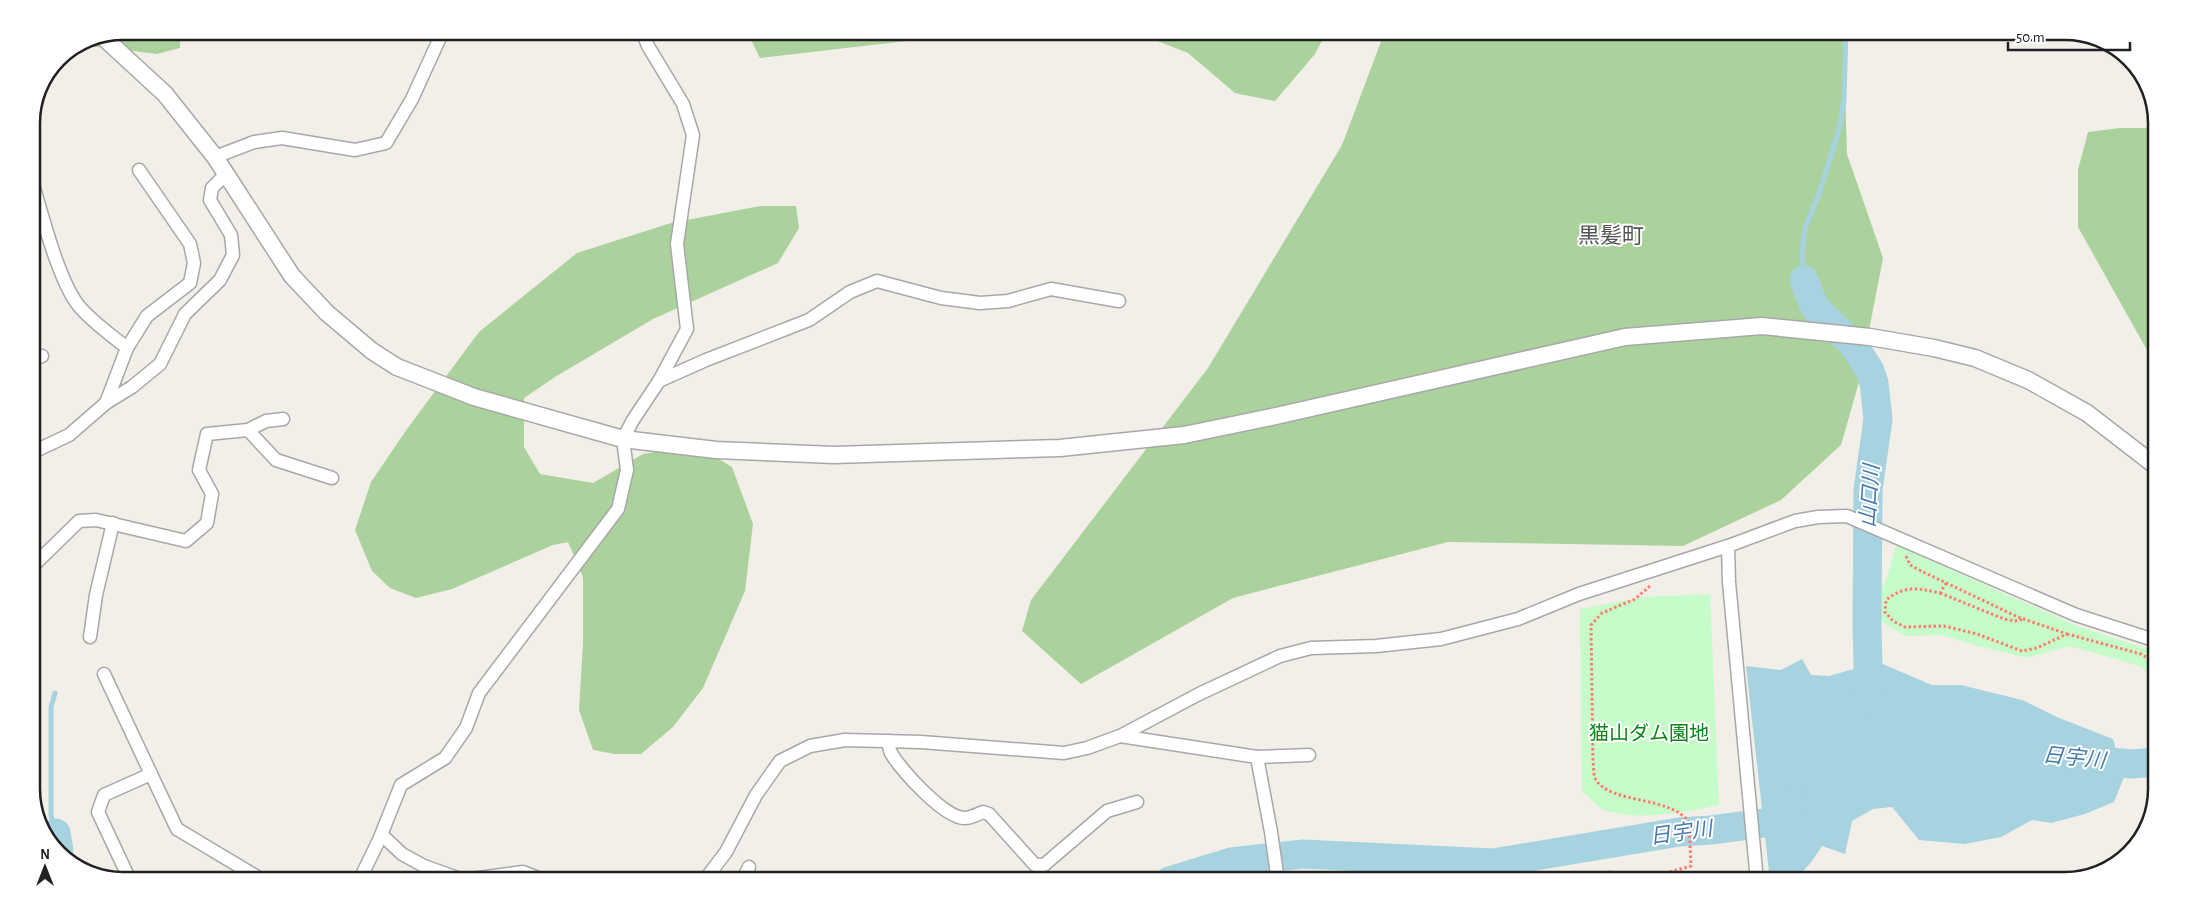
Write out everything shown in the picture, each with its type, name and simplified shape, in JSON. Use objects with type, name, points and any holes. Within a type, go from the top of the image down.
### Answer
[{"type":"street","points":[[215,157],[254,142],[282,138],[355,150],[386,143],[412,99],[439,40]]},
{"type":"street","points":[[364,872],[382,835],[400,785],[445,758],[466,728],[479,693],[618,509],[627,470],[623,438],[659,381],[687,330],[677,244],[693,135],[683,104],[646,40]]},
{"type":"street","points":[[108,42],[164,94],[215,157],[292,276],[326,313],[372,351],[397,367],[474,397],[573,426],[623,438],[716,450],[834,455],[1060,448],[1184,435],[1276,416],[1625,336],[1762,326],[1870,337],[1934,348],[1975,358],[2028,380],[2087,413],[2148,460]]},
{"type":"street","points":[[106,403],[127,348],[147,316],[190,284],[194,263],[190,244],[138,170]]},
{"type":"street","points":[[40,445],[69,435],[106,403],[132,387],[160,364],[185,314],[220,280],[233,255],[231,235],[210,200],[212,188],[226,174]]},
{"type":"street","points":[[40,206],[60,269],[77,303],[93,321],[127,348]]},
{"type":"street","points":[[659,381],[706,360],[810,320],[850,292],[877,281],[941,298],[980,304],[1008,301],[1051,289],[1119,301]]},
{"type":"street","points":[[40,560],[79,521],[96,520],[186,540],[207,523],[212,494],[199,470],[207,434],[248,430],[266,421],[283,419]]},
{"type":"street","points":[[248,430],[276,460],[332,478]]},
{"type":"street","points":[[711,872],[726,852],[756,795],[780,760],[810,746],[844,740],[888,741],[1064,753],[1087,748],[1120,736],[1207,690],[1280,656],[1311,648],[1376,646],[1442,639],[1518,619],[1579,594],[1728,546],[1795,520],[1847,516],[2076,615],[2148,638]]},
{"type":"street","points":[[90,637],[96,595],[113,524]]},
{"type":"street","points":[[1728,546],[1729,582],[1756,872]]},
{"type":"street","points":[[104,674],[177,829],[249,872]]},
{"type":"street","points":[[1120,736],[1257,757],[1308,755]]},
{"type":"street","points":[[888,741],[890,751],[901,767],[938,805],[958,817],[966,818],[983,812],[989,814],[1035,865],[1044,865],[1107,811],[1137,802]]},
{"type":"street","points":[[1257,757],[1277,872]]},
{"type":"street","points":[[126,872],[98,812],[104,796],[151,774]]},
{"type":"street","points":[[382,835],[402,854],[424,866],[441,872]]},
{"type":"street","points":[[746,872],[749,867]]},
{"type":"path","points":[[1904,542],[1906,558],[1910,565],[1946,583],[2024,619],[2067,634],[2141,654],[2148,658]]},
{"type":"path","points":[[1660,568],[1650,587],[1635,599],[1602,613],[1591,625],[1595,777],[1607,790],[1668,807],[1685,817],[1689,823],[1691,866],[1669,872]]},
{"type":"path","points":[[1940,593],[1946,583]]},
{"type":"path","points":[[2024,619],[2015,621],[2004,619],[1940,593],[1918,588],[1896,592],[1886,600],[1885,612],[1893,622],[1905,627],[1944,626],[1977,634],[2022,651],[2037,648],[2067,634]]},
{"type":"green space","points":[[123,40],[180,40],[180,48],[157,54],[90,47],[96,44]]},
{"type":"green space","points":[[753,40],[915,40],[760,58]]},
{"type":"green space","points":[[1155,40],[1322,40],[1315,54],[1275,101],[1235,93],[1188,53]]},
{"type":"green space","points":[[1382,40],[1843,40],[1847,154],[1883,258],[1859,382],[1841,445],[1781,500],[1683,546],[1448,542],[1233,598],[1081,684],[1022,631],[1031,600],[1208,368],[1342,145]]},
{"type":"green space","points":[[2120,128],[2148,128],[2148,352],[2078,227],[2078,170],[2088,132]]},
{"type":"green space","points":[[760,206],[796,206],[799,228],[778,263],[653,319],[555,377],[524,398],[524,447],[540,474],[593,483],[643,454],[696,445],[732,467],[753,524],[745,591],[703,688],[673,727],[641,754],[614,754],[593,750],[579,710],[583,643],[583,577],[568,542],[553,545],[452,589],[416,598],[390,588],[372,571],[355,530],[371,482],[407,429],[479,332],[577,253],[671,223]]},
{"type":"green space","points":[[1896,545],[2077,626],[2148,649],[2148,674],[2140,666],[2070,646],[2027,658],[1942,635],[1904,636],[1881,621],[1877,600],[1888,575]]},
{"type":"green space","name":"猫山ダム園地","points":[[1710,594],[1719,805],[1678,813],[1648,815],[1619,814],[1603,810],[1582,791],[1580,609],[1644,597]]},
{"type":"water","points":[[1802,659],[1811,675],[1829,676],[1878,662],[1932,685],[1961,685],[2022,700],[2059,718],[2113,739],[2124,777],[2114,802],[2085,814],[2051,823],[2032,820],[2001,837],[1965,844],[1919,840],[1892,807],[1873,809],[1852,821],[1845,854],[1822,846],[1802,872],[1769,872],[1746,666],[1781,670]]},
{"type":"waterway","points":[[1804,280],[1802,253],[1805,228],[1818,197],[1839,130],[1844,101],[1846,40]]},
{"type":"waterway","name":"山口川","points":[[1804,280],[1815,308],[1853,344],[1870,371],[1874,383],[1878,419],[1868,490],[1867,624],[1869,704]]},
{"type":"waterway","points":[[55,693],[51,707],[51,815],[56,833]]},
{"type":"waterway","name":"日宇川","points":[[2081,759],[2131,764],[2148,763]]},
{"type":"waterway","name":"日宇川","points":[[1198,872],[1231,862],[1303,854],[1493,863],[1679,832],[1780,821],[1794,804]]},
{"type":"waterway","points":[[56,833],[57,839]]},
{"type":"district","name":"黒髪町","points":[[1611,236]]}]
